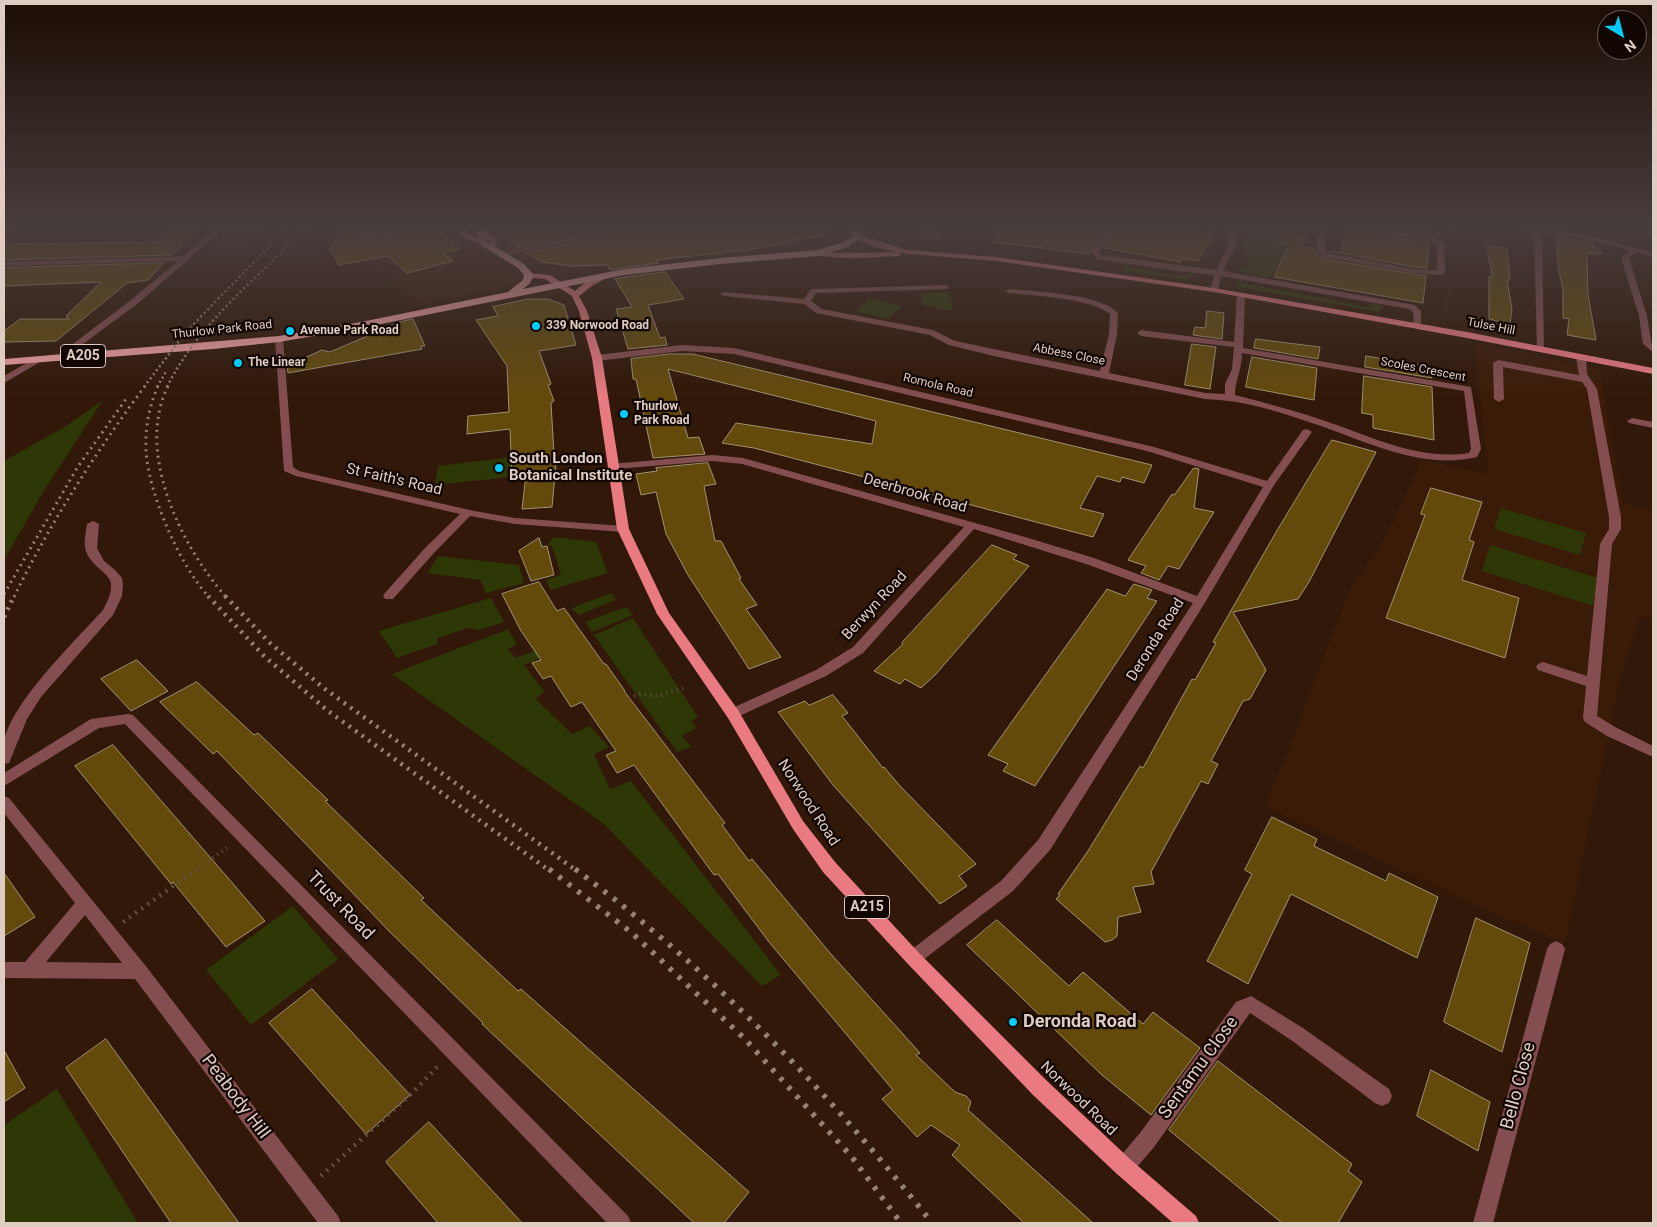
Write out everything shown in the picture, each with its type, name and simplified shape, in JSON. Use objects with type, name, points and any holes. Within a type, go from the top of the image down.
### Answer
[{"type":"highway","points":[[511,294],[525,283]]},
{"type":"highway","name":"Tulse Hill","points":[[559,285],[565,283]]},
{"type":"highway","name":"Thurlow Park Road","points":[[4,362],[279,339],[361,325],[559,285]]},
{"type":"main road","name":"Norwood Road","points":[[556,283],[575,296],[586,318],[597,358],[615,466],[623,529],[662,614],[733,714],[798,826],[829,867],[913,958],[1040,1088],[1124,1167],[1189,1223]]},
{"type":"main road","points":[[575,296],[585,286],[591,283]]},
{"type":"main road","name":"Tulse Hill","points":[[1167,283],[1417,326],[1653,371]]},
{"type":"street","points":[[60,358],[156,283]]},
{"type":"street","points":[[1214,290],[1216,283]]},
{"type":"street","points":[[1277,283],[1412,307],[1418,310],[1417,326]]},
{"type":"street","points":[[1539,283],[1540,349]]},
{"type":"street","points":[[1632,283],[1642,316],[1647,344],[1653,349]]},
{"type":"street","points":[[724,294],[806,302],[814,291],[945,287]]},
{"type":"street","points":[[1009,291],[1090,302],[1111,310],[1114,314],[1114,323],[1104,374]]},
{"type":"street","points":[[1230,397],[1230,384],[1237,369],[1241,295]]},
{"type":"street","name":"Abbess Close","points":[[806,302],[819,311],[933,333],[952,343],[1205,396],[1230,397]]},
{"type":"street","points":[[1642,316],[1653,318]]},
{"type":"street","points":[[1141,333],[1238,347]]},
{"type":"street","name":"St Faith's Road","points":[[279,339],[288,469],[296,473],[515,521],[623,529]]},
{"type":"street","name":"Scoles Crescent","points":[[1230,397],[1279,410],[1420,454],[1462,458],[1473,456],[1475,453],[1468,389],[1238,347]]},
{"type":"street","name":"Romola Road","points":[[597,358],[682,348],[734,350],[1150,449],[1269,485]]},
{"type":"street","points":[[1581,357],[1580,366],[1583,379],[1592,389],[1615,517],[1615,529],[1606,544],[1590,718],[1612,732],[1653,752]]},
{"type":"street","points":[[4,380],[38,360]]},
{"type":"street","points":[[1499,399],[1498,363],[1583,379]]},
{"type":"street","points":[[1632,421],[1653,425]]},
{"type":"street","name":"Deronda Road","points":[[913,958],[1007,886],[1044,845],[1200,601],[1269,485],[1307,432]]},
{"type":"street","name":"Deerbrook Road","points":[[615,466],[713,458],[743,461],[1090,561],[1200,601]]},
{"type":"street","points":[[389,596],[429,551],[468,512]]},
{"type":"street","points":[[4,759],[20,718],[36,694],[109,612],[117,596],[118,583],[110,570],[98,562],[91,548],[93,524]]},
{"type":"street","name":"Berwyn Road","points":[[733,714],[820,673],[858,650],[971,526]]},
{"type":"street","points":[[1543,667],[1593,683]]},
{"type":"street","name":"Trust Road","points":[[4,780],[96,723],[128,719],[454,1050],[621,1223]]},
{"type":"street","name":"Peabody Hill","points":[[4,802],[109,932],[331,1223]]},
{"type":"street","points":[[28,970],[85,903]]},
{"type":"street","name":"Bello Close","points":[[1483,1223],[1556,949]]},
{"type":"street","points":[[4,970],[139,971]]},
{"type":"street","name":"Sentamu Close","points":[[1124,1167],[1146,1140],[1242,1008],[1251,1004],[1297,1034],[1382,1096]]},
{"type":"path","points":[[629,698],[641,694],[658,696],[684,688]]},
{"type":"path","points":[[109,932],[244,837]]},
{"type":"path","points":[[306,1190],[410,1095],[454,1050]]},
{"type":"shaded area","points":[[394,283],[523,283],[416,305]]},
{"type":"shaded area","points":[[1474,344],[1599,368],[1623,504],[1653,510],[1653,621],[1640,617],[1620,678],[1565,944],[1474,904],[1265,806],[1351,588],[1382,544],[1422,460],[1487,473],[1487,458]]},
{"type":"green space","points":[[1238,283],[1244,283],[1367,307],[1371,303],[1383,306],[1379,312],[1236,286]]},
{"type":"green space","points":[[950,292],[953,310],[951,311],[923,305],[920,295],[926,293]]},
{"type":"green space","points":[[870,299],[902,306],[888,319],[855,311]]},
{"type":"green space","points":[[103,400],[45,489],[4,560],[4,461],[63,428]]},
{"type":"green space","points":[[512,457],[510,477],[435,485],[438,466]]},
{"type":"green space","points":[[1501,508],[1586,533],[1580,555],[1494,529]]},
{"type":"green space","points":[[554,537],[596,542],[608,573],[551,590],[546,580],[561,575],[552,546],[547,545]]},
{"type":"green space","points":[[1490,545],[1598,578],[1593,606],[1482,571]]},
{"type":"green space","points":[[438,556],[519,565],[524,583],[486,593],[480,580],[428,573]]},
{"type":"green space","points":[[611,593],[616,600],[579,615],[572,608]]},
{"type":"green space","points":[[491,598],[504,622],[479,630],[468,628],[437,638],[437,644],[397,658],[379,631]]},
{"type":"green space","points":[[626,607],[633,615],[592,632],[585,622]]},
{"type":"green space","points":[[633,618],[698,717],[691,721],[697,728],[682,736],[691,747],[677,752],[594,635]]},
{"type":"green space","points":[[508,629],[517,644],[508,649],[516,658],[542,648],[547,655],[524,665],[544,691],[536,699],[572,734],[590,726],[609,747],[594,754],[610,789],[631,781],[781,975],[762,986],[604,824],[392,674]]},
{"type":"green space","points":[[293,906],[338,959],[251,1025],[206,970]]},
{"type":"green space","points":[[57,1089],[138,1223],[4,1223],[4,1125]]},
{"type":"building","points":[[4,283],[70,283],[4,286]]},
{"type":"building","points":[[100,283],[127,283],[56,341],[4,342],[4,331],[20,319],[69,319],[66,316]]},
{"type":"building","points":[[618,283],[673,283],[684,299],[648,305],[660,338],[665,337],[667,345],[628,349],[616,309],[632,307]]},
{"type":"building","points":[[1310,283],[1425,283],[1423,303]]},
{"type":"building","points":[[1489,283],[1508,283],[1512,309],[1510,324],[1489,319]]},
{"type":"building","points":[[1562,283],[1588,283],[1596,340],[1567,335],[1569,319],[1563,318]]},
{"type":"building","points":[[528,299],[548,299],[564,305],[576,345],[539,351],[551,384],[548,385],[554,401],[551,403],[554,454],[557,454],[552,507],[522,509],[526,475],[512,476],[510,429],[467,434],[468,416],[509,412],[507,366],[476,320],[498,316],[493,307]]},
{"type":"building","points":[[1207,311],[1224,313],[1222,339],[1193,335],[1195,327],[1205,328]]},
{"type":"building","points":[[413,319],[425,346],[421,346],[422,349],[288,373],[287,366],[322,350],[330,352],[400,322]]},
{"type":"building","points":[[1256,339],[1320,347],[1318,359],[1254,348]]},
{"type":"building","points":[[1192,344],[1216,347],[1210,389],[1185,385]]},
{"type":"building","points":[[669,354],[693,354],[1152,465],[1144,483],[1122,477],[1120,482],[1097,476],[1080,508],[1104,514],[1093,537],[754,448],[722,443],[736,423],[872,444],[876,421],[668,369],[688,438],[699,437],[705,454],[653,458],[636,379],[633,379],[631,359]]},
{"type":"building","points":[[1366,356],[1431,367],[1432,378],[1365,367]]},
{"type":"building","points":[[1252,357],[1317,368],[1314,400],[1246,387]]},
{"type":"building","points":[[1364,376],[1432,387],[1434,440],[1373,428],[1373,415],[1362,413]]},
{"type":"building","points":[[1332,440],[1376,452],[1309,582],[1298,599],[1233,612],[1266,670],[1250,699],[1243,701],[1211,761],[1218,764],[1208,784],[1201,781],[1151,872],[1154,884],[1133,887],[1141,912],[1118,917],[1117,936],[1105,942],[1056,899],[1060,895],[1058,894],[1088,851],[1140,766],[1143,768],[1192,679],[1195,680],[1216,643],[1213,642],[1275,534]]},
{"type":"building","points":[[708,463],[716,484],[704,486],[715,541],[721,541],[741,578],[739,579],[757,605],[746,609],[781,657],[749,669],[688,575],[666,534],[656,492],[641,495],[636,474],[657,471],[656,468]]},
{"type":"building","points":[[1194,468],[1199,469],[1194,508],[1214,512],[1179,569],[1168,566],[1159,580],[1141,573],[1146,566],[1128,560],[1172,494],[1174,495]]},
{"type":"building","points":[[1431,488],[1482,502],[1469,540],[1474,542],[1462,580],[1519,598],[1505,658],[1386,618],[1425,515],[1421,514]]},
{"type":"building","points":[[539,538],[542,547],[547,546],[554,575],[531,581],[519,551]]},
{"type":"building","points":[[992,545],[1017,555],[1013,559],[1029,566],[936,674],[921,688],[905,679],[900,684],[874,671],[903,644]]},
{"type":"building","points":[[539,582],[557,611],[564,608],[624,691],[725,823],[722,825],[749,861],[752,859],[830,953],[920,1053],[916,1055],[955,1092],[966,1096],[971,1102],[968,1110],[1093,1223],[1024,1223],[952,1155],[960,1145],[931,1125],[917,1137],[882,1099],[893,1090],[769,942],[718,874],[714,875],[634,765],[617,773],[606,755],[616,751],[582,702],[571,707],[551,676],[543,679],[532,663],[541,660],[521,631],[502,594]]},
{"type":"building","points":[[1134,584],[1152,590],[1147,598],[1157,601],[1035,786],[1003,771],[1008,764],[988,755],[1107,589],[1125,596]]},
{"type":"building","points":[[137,660],[168,691],[131,711],[101,679]]},
{"type":"building","points":[[197,682],[254,735],[258,733],[328,800],[325,801],[424,898],[421,900],[518,991],[521,989],[749,1192],[724,1223],[694,1223],[482,1024],[389,931],[217,751],[213,754],[160,702]]},
{"type":"building","points":[[833,695],[848,713],[842,716],[883,768],[976,864],[959,876],[967,886],[940,904],[833,785],[778,712],[805,701],[809,705]]},
{"type":"building","points":[[113,745],[265,921],[226,947],[173,882],[171,884],[75,766]]},
{"type":"building","points":[[1272,817],[1317,839],[1314,846],[1386,881],[1389,873],[1438,897],[1417,958],[1291,894],[1248,984],[1207,961],[1252,874],[1245,870]]},
{"type":"building","points":[[4,873],[35,917],[4,936]]},
{"type":"building","points":[[1476,918],[1530,943],[1502,1052],[1444,1022]]},
{"type":"building","points":[[997,920],[1069,986],[1083,972],[1143,1024],[1153,1012],[1200,1048],[1151,1115],[1102,1075],[967,945]]},
{"type":"building","points":[[312,989],[410,1095],[366,1134],[269,1023]]},
{"type":"building","points":[[106,1039],[239,1223],[171,1223],[66,1068]]},
{"type":"building","points":[[4,1050],[25,1088],[4,1102]]},
{"type":"building","points":[[1218,1061],[1352,1164],[1348,1171],[1362,1182],[1338,1223],[1282,1223],[1169,1130]]},
{"type":"building","points":[[1431,1070],[1490,1102],[1478,1151],[1417,1116]]},
{"type":"building","points":[[429,1122],[522,1223],[438,1223],[386,1162]]},
{"type":"railway","points":[[144,387],[186,332],[233,283]]},
{"type":"railway","points":[[167,387],[195,342],[212,321],[250,283]]},
{"type":"railway","points":[[157,387],[167,370]]},
{"type":"railway","points":[[14,597],[58,515],[109,436],[145,386]]},
{"type":"railway","points":[[158,386],[148,417],[146,434],[148,467],[167,528],[187,567],[209,597]]},
{"type":"railway","points":[[168,386],[159,412],[157,440],[160,468],[168,497],[179,525],[193,552],[226,597]]},
{"type":"railway","points":[[4,594],[77,468],[126,399]]},
{"type":"railway","points":[[4,617],[14,596]]},
{"type":"railway","points":[[208,596],[264,656],[328,711],[550,871]]},
{"type":"railway","points":[[225,596],[271,644],[325,689],[577,871]]},
{"type":"railway","points":[[549,869],[632,933],[744,1038],[851,1156],[901,1223]]},
{"type":"railway","points":[[575,869],[674,948],[766,1034],[851,1126],[932,1223]]},
{"type":"place","name":"339 Norwood Road","points":[[536,326]]},
{"type":"place","name":"Avenue Park Road","points":[[290,331]]},
{"type":"place","name":"The Linear","points":[[238,363]]},
{"type":"place","name":"Thurlow Park Road","points":[[624,414]]},
{"type":"place","name":"South London Botanical Institute","points":[[499,468]]},
{"type":"place","name":"Deronda Road","points":[[1013,1022]]}]
